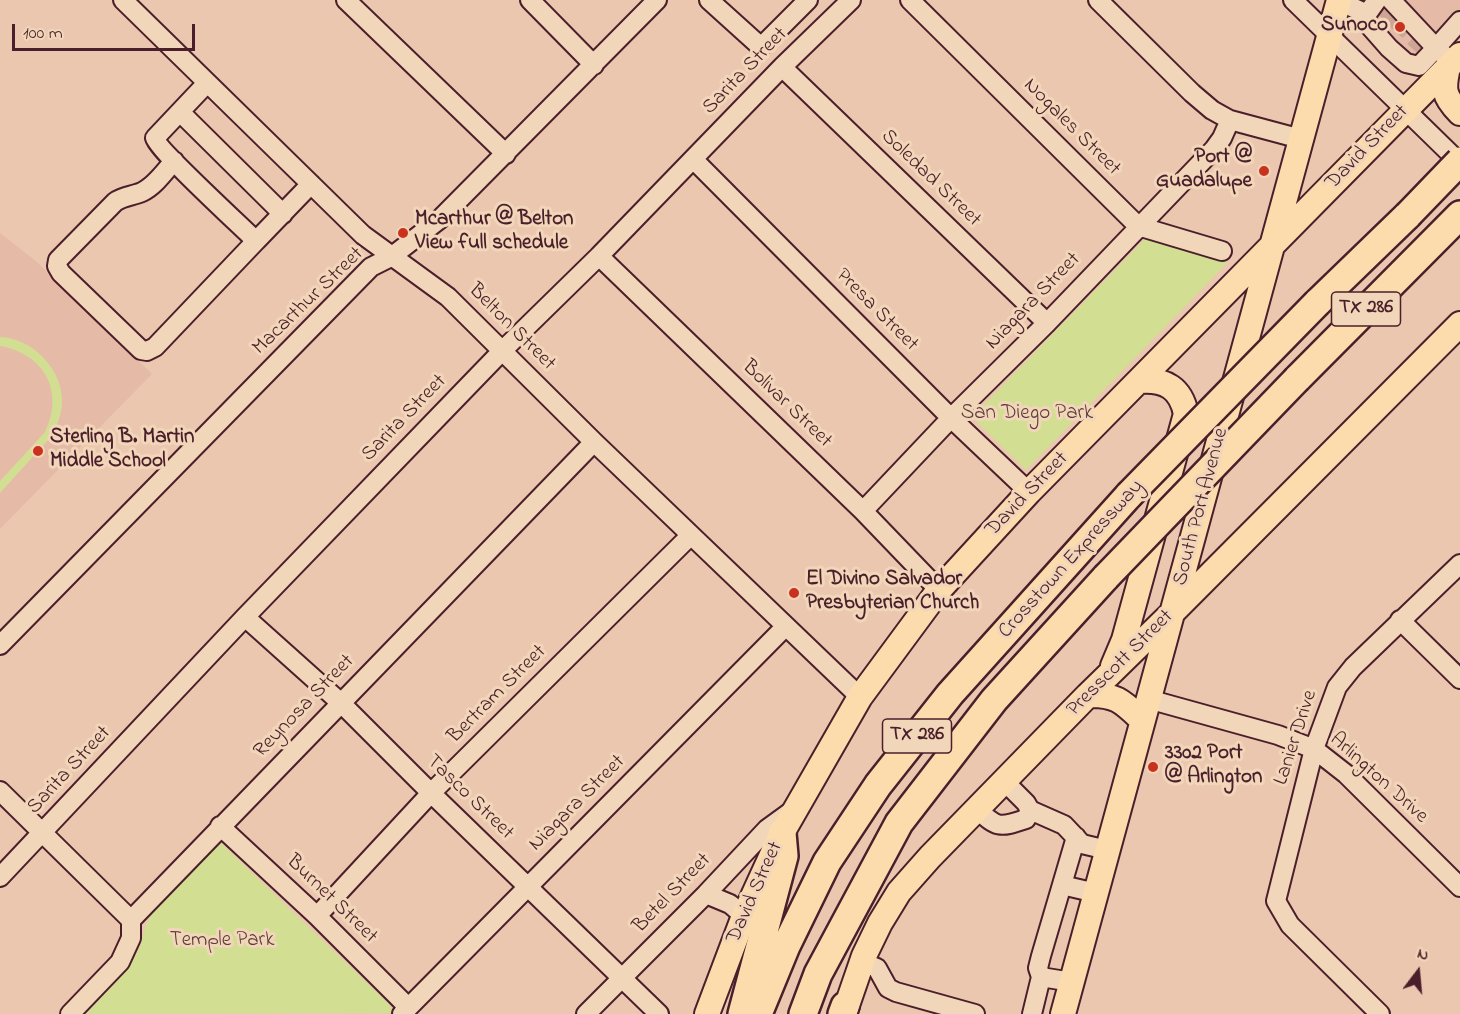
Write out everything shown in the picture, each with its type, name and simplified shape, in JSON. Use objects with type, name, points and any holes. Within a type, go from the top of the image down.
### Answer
[{"type":"highway","name":"Crosstown Expressway","points":[[758,1014],[786,946],[827,862],[878,785],[950,694],[1129,495],[1317,303],[1460,162]]},
{"type":"highway","name":"Crosstown Expressway","points":[[803,1014],[818,974],[899,823],[994,700],[1106,577],[1297,379],[1460,215]]},
{"type":"highway","points":[[742,1014],[784,856],[782,833]]},
{"type":"main road","name":"South Port Avenue","points":[[1063,1014],[1339,1]]},
{"type":"main road","name":"David Street","points":[[707,1014],[744,916],[782,833],[860,697],[939,590],[1029,492],[1405,110],[1409,37]]},
{"type":"main road","points":[[1409,37],[1445,92],[1449,103],[1460,113]]},
{"type":"main road","name":"Presscott Street","points":[[843,1011],[880,923],[899,892],[930,857],[1107,676],[1460,324]]},
{"type":"main road","points":[[1107,676],[1117,660],[1124,640],[1186,414],[1184,401],[1176,391],[1164,383],[1151,380],[1140,381]]},
{"type":"main road","points":[[1089,695],[1110,696],[1145,710]]},
{"type":"street","name":"Belton Street","points":[[123,0],[363,235],[448,297],[594,442],[860,697]]},
{"type":"street","points":[[346,0],[506,154]]},
{"type":"street","points":[[530,0],[594,66]]},
{"type":"street","name":"Macarthur Street","points":[[0,645],[371,267],[391,257],[440,219],[657,0]]},
{"type":"street","points":[[709,0],[761,47],[808,0]]},
{"type":"street","name":"Sarita Street","points":[[0,877],[245,617],[503,350],[600,256],[782,67],[851,0]]},
{"type":"street","name":"Nogales Street","points":[[910,0],[1138,226],[1222,251]]},
{"type":"street","points":[[1098,0],[1212,110],[1230,120],[1300,139]]},
{"type":"street","points":[[1293,0],[1460,162]]},
{"type":"street","points":[[1339,1],[1372,7],[1367,23],[1409,37]]},
{"type":"street","points":[[1366,71],[1409,37],[1460,21]]},
{"type":"street","name":"Soledad Street","points":[[782,67],[1047,323]]},
{"type":"street","points":[[207,82],[155,138],[156,144],[256,242]]},
{"type":"street","points":[[180,111],[283,214]]},
{"type":"street","name":"Niagara Street","points":[[863,511],[1214,149],[1230,120]]},
{"type":"street","name":"Presa Street","points":[[693,159],[951,418],[1029,492]]},
{"type":"street","points":[[174,161],[150,187],[115,202],[58,260],[57,266],[61,273],[141,351],[155,347],[311,184]]},
{"type":"street","name":"Bolivar Street","points":[[600,256],[863,511],[939,590]]},
{"type":"street","name":"Reynosa Street","points":[[131,920],[594,442]]},
{"type":"street","name":"Bertram Street","points":[[317,916],[431,794],[691,535]]},
{"type":"street","name":"Lanier Drive","points":[[1380,1014],[1290,925],[1276,901],[1314,749],[1337,687],[1353,667],[1400,620],[1460,564]]},
{"type":"street","name":"Tasco Street","points":[[245,617],[341,703],[431,794],[659,1014]]},
{"type":"street","points":[[1400,620],[1460,679]]},
{"type":"street","name":"Niagara Street","points":[[405,1011],[786,626]]},
{"type":"street","name":"Arlington Drive","points":[[1145,710],[1278,735],[1314,749],[1346,774],[1460,886]]},
{"type":"street","points":[[1004,781],[1030,810],[1064,825],[1082,844],[1107,850]]},
{"type":"street","points":[[0,790],[131,920],[130,938],[120,962],[70,1014]]},
{"type":"street","points":[[977,809],[990,822],[1002,826],[1026,819],[1030,810]]},
{"type":"street","name":"Betel Street","points":[[586,1014],[706,894],[767,829],[795,810]]},
{"type":"street","name":"Burnet Street","points":[[220,826],[317,916],[405,1011]]},
{"type":"street","points":[[1032,1014],[1041,977],[1038,968],[1076,837]]},
{"type":"street","points":[[1062,885],[1096,892]]},
{"type":"street","points":[[706,894],[730,904],[744,916]]},
{"type":"street","points":[[862,962],[877,968],[888,988],[896,992],[975,1014]]},
{"type":"street","points":[[1041,977],[1072,981]]},
{"type":"shaded area","points":[[1367,0],[1460,0],[1460,29],[1402,69],[1359,30]]},
{"type":"shaded area","name":"Sterling B. Martin Middle School","points":[[0,233],[37,262],[152,374],[0,529]]},
{"type":"green space","name":"San Diego Park","points":[[1146,238],[1228,262],[1026,470],[972,417]]},
{"type":"green space","points":[[0,337],[23,343],[43,358],[57,378],[62,402],[59,420],[51,437],[0,493],[0,481],[45,432],[51,417],[53,402],[51,389],[39,366],[15,350],[0,346]]},
{"type":"green space","name":"Temple Park","points":[[220,842],[389,1004],[393,1013],[86,1014],[133,959],[151,914],[212,844]]},
{"type":"tunnel","points":[[1385,21],[1393,13]]},
{"type":"tunnel","points":[[1396,32],[1404,23]]},
{"type":"tunnel","points":[[1414,50],[1422,41]]},
{"type":"place","name":"Sunoco","points":[[1400,27]]},
{"type":"place","name":"Port @ Guadalupe","points":[[1264,171]]},
{"type":"place","name":"Mcarthur @ Belton View full schedule","points":[[403,233]]},
{"type":"place","name":"Sterling B. Martin Middle School","points":[[38,451]]},
{"type":"place","name":"El Divino Salvador Presbyterian Church","points":[[794,593]]},
{"type":"place","name":"3302 Port @ Arlington","points":[[1153,767]]}]
